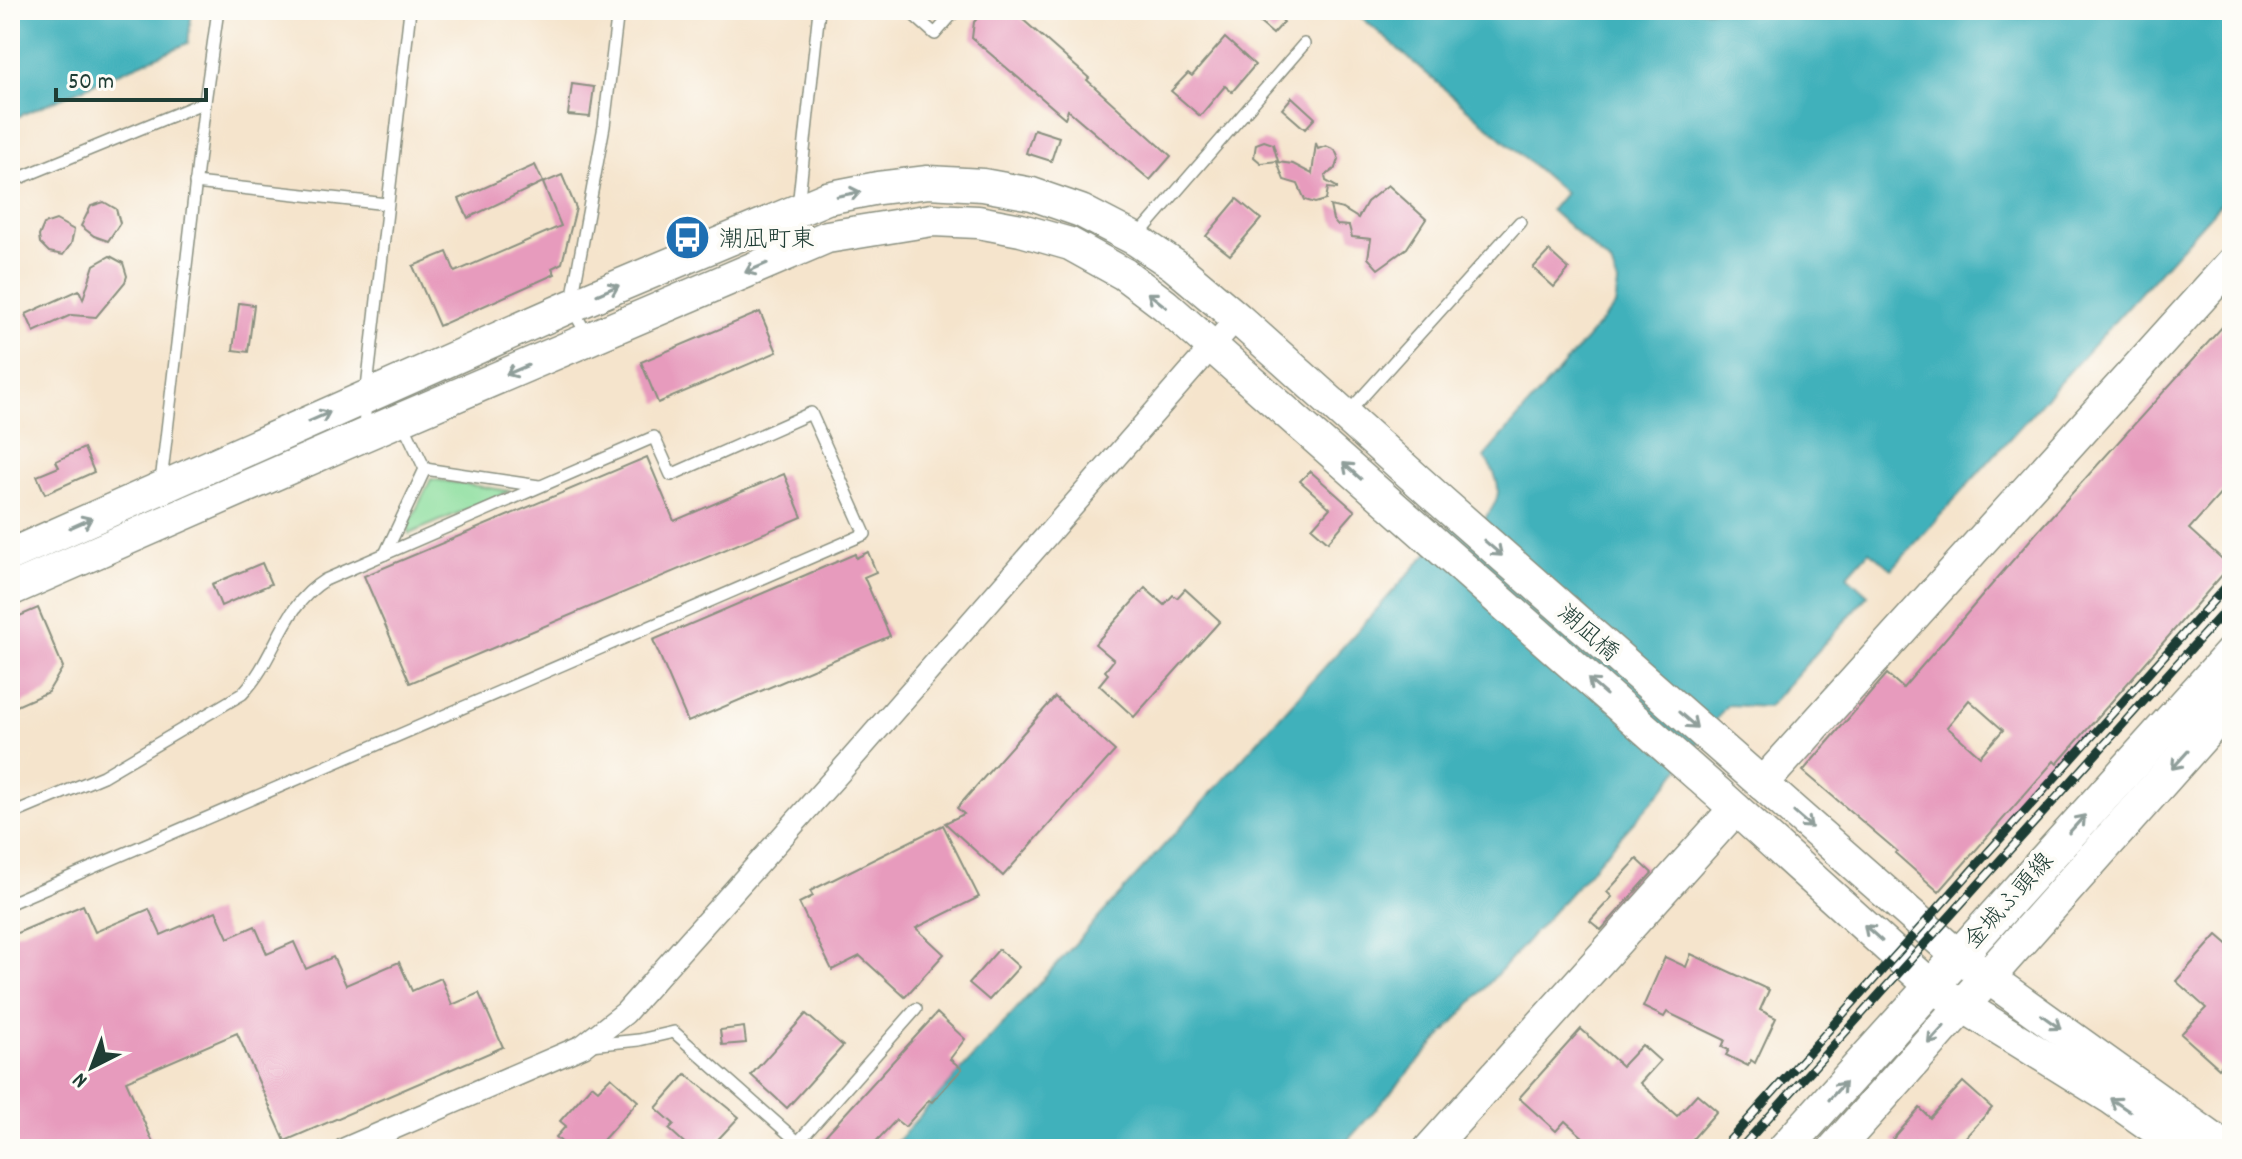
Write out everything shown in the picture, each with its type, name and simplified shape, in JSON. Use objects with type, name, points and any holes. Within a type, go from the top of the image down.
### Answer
[{"type":"main road","name":"金城ふ頭線","points":[[1785,1149],[2232,653]]},
{"type":"main road","name":"金城ふ頭線","points":[[1835,1149],[2232,702]]},
{"type":"street","name":"潮凪橋","points":[[158,507],[366,396],[827,198],[928,182],[983,185],[1032,194],[1081,211],[1135,239],[1174,265],[1958,956],[2225,1145]]},
{"type":"street","name":"潮凪橋","points":[[158,507],[364,435],[827,237],[932,220],[978,222],[1070,244],[1124,274],[1165,305],[1727,801],[1931,986],[2111,1098],[2184,1149]]},
{"type":"street","points":[[1753,776],[2232,263]]},
{"type":"street","points":[[345,1149],[583,1046],[625,1013],[1237,318]]},
{"type":"street","points":[[10,555],[158,507]]},
{"type":"street","points":[[12,585],[158,507]]},
{"type":"street","points":[[1430,1149],[1727,801]]},
{"type":"lane","points":[[158,507],[218,10]]},
{"type":"lane","points":[[364,435],[410,10]]},
{"type":"lane","points":[[589,339],[571,306],[604,126],[618,10]]},
{"type":"lane","points":[[797,212],[819,10]]},
{"type":"lane","points":[[908,10],[935,34],[956,10]]},
{"type":"lane","points":[[1135,239],[1304,44]]},
{"type":"lane","points":[[10,182],[205,102]]},
{"type":"lane","points":[[195,183],[387,204]]},
{"type":"lane","points":[[1346,416],[1520,222]]},
{"type":"lane","points":[[10,815],[103,776],[242,694],[253,683],[293,608],[307,590],[654,437],[671,475],[811,413],[865,534],[10,903]]},
{"type":"lane","points":[[401,419],[425,469]]},
{"type":"lane","points":[[425,469],[542,486]]},
{"type":"lane","points":[[385,554],[425,469]]},
{"type":"lane","points":[[583,1046],[639,1040],[674,1032],[795,1146],[916,1009]]},
{"type":"green space","points":[[431,479],[510,491],[409,534],[408,526]]},
{"type":"water","points":[[10,10],[192,10],[188,43],[10,120]]},
{"type":"water","points":[[1353,10],[2232,10],[2232,191],[1892,569],[1869,551],[1847,576],[1868,595],[1768,707],[1727,705],[1667,785],[1340,1149],[890,1149],[1460,517],[1475,531],[1490,512],[1498,495],[1496,478],[1484,457],[1615,306],[1618,284],[1611,264],[1551,210],[1565,193]]},
{"type":"building","points":[[984,10],[1012,10],[1171,156],[1150,180],[1068,110],[1065,118],[972,38],[974,22]]},
{"type":"building","points":[[1245,10],[1270,10],[1284,22],[1273,34]]},
{"type":"building","points":[[1225,38],[1255,65],[1232,92],[1225,86],[1200,116],[1171,91],[1188,73],[1192,76]]},
{"type":"building","points":[[572,84],[594,87],[590,117],[568,115]]},
{"type":"building","points":[[1292,97],[1315,118],[1305,129],[1282,109]]},
{"type":"building","points":[[1034,129],[1059,137],[1051,161],[1026,153]]},
{"type":"building","points":[[1264,141],[1273,144],[1278,161],[1261,163],[1254,157],[1256,144]]},
{"type":"building","points":[[1316,143],[1318,149],[1326,146],[1335,150],[1339,159],[1336,168],[1325,176],[1326,181],[1337,189],[1328,188],[1326,200],[1315,203],[1305,200],[1298,184],[1284,180],[1277,162],[1293,164],[1312,174]]},
{"type":"building","points":[[535,165],[543,182],[468,218],[459,199]]},
{"type":"building","points":[[562,175],[576,208],[562,263],[552,268],[555,274],[439,326],[413,266],[447,252],[455,272],[561,226],[543,183]]},
{"type":"building","points":[[1388,185],[1426,219],[1407,248],[1378,269],[1368,258],[1371,239],[1352,237],[1349,226],[1337,225],[1330,206],[1358,218],[1367,202]]},
{"type":"building","points":[[1237,199],[1261,219],[1230,255],[1206,236]]},
{"type":"building","points":[[104,202],[116,209],[120,223],[108,241],[94,236],[81,226],[91,206]]},
{"type":"building","points":[[56,220],[74,230],[71,244],[63,255],[49,252],[40,243],[39,236],[44,224]]},
{"type":"building","points":[[1549,251],[1569,269],[1554,287],[1533,268]]},
{"type":"building","points":[[110,256],[123,263],[127,276],[96,317],[71,315],[34,332],[26,314],[79,290],[83,299],[94,265]]},
{"type":"building","points":[[239,303],[254,305],[248,352],[233,350]]},
{"type":"building","points":[[760,312],[777,352],[658,403],[641,362]]},
{"type":"building","points":[[2232,316],[2232,481],[2189,529],[2230,566],[2057,764],[2054,761],[1939,892],[1895,853],[1897,851],[1803,771],[1887,674],[1903,688],[2037,532]],"holes":[[[1969,700],[2003,730],[1980,756],[1947,727]]]},
{"type":"building","points":[[84,448],[94,472],[45,494],[37,476],[59,467],[56,461]]},
{"type":"building","points":[[647,457],[674,521],[784,474],[802,517],[410,683],[364,576]]},
{"type":"building","points":[[1310,471],[1355,511],[1328,542],[1312,528],[1330,508],[1300,481]]},
{"type":"building","points":[[868,552],[876,572],[864,577],[890,636],[688,722],[653,640],[855,554],[856,558]]},
{"type":"building","points":[[262,563],[271,584],[221,606],[212,584]]},
{"type":"building","points":[[1145,588],[1164,605],[1173,595],[1177,598],[1185,589],[1220,621],[1134,717],[1099,685],[1114,660],[1095,644]]},
{"type":"building","points":[[38,608],[63,667],[48,692],[10,709],[10,620]]},
{"type":"building","points":[[1055,697],[1115,751],[1003,876],[945,823],[964,814],[957,808]]},
{"type":"building","points":[[943,825],[979,897],[916,928],[944,954],[905,997],[860,956],[832,970],[799,903],[813,896],[810,891]]},
{"type":"building","points":[[1637,859],[1652,873],[1601,930],[1590,921],[1612,897],[1607,892]]},
{"type":"building","points":[[83,905],[95,932],[149,909],[161,935],[216,911],[228,938],[255,926],[267,954],[294,942],[306,969],[333,957],[346,985],[399,962],[412,991],[441,978],[452,1005],[479,993],[503,1047],[285,1141],[237,1033],[126,1081],[156,1149],[10,1149],[10,936]]},
{"type":"building","points":[[2217,935],[2232,948],[2232,1054],[2219,1068],[2181,1034],[2206,1008],[2176,981]]},
{"type":"building","points":[[999,949],[1019,967],[989,1000],[969,983]]},
{"type":"building","points":[[1691,954],[1769,990],[1760,1010],[1776,1018],[1755,1063],[1751,1060],[1748,1066],[1726,1055],[1729,1050],[1722,1047],[1725,1040],[1667,1012],[1664,1017],[1643,1007],[1665,957],[1686,967]]},
{"type":"building","points":[[937,1013],[965,1039],[950,1059],[962,1069],[932,1102],[929,1100],[905,1127],[896,1120],[869,1149],[813,1149]]},
{"type":"building","points":[[806,1014],[843,1046],[787,1108],[751,1075]]},
{"type":"building","points":[[744,1027],[746,1043],[722,1045],[720,1030]]},
{"type":"building","points":[[1581,1029],[1622,1066],[1642,1045],[1660,1061],[1640,1083],[1677,1116],[1697,1094],[1717,1111],[1684,1149],[1596,1149],[1565,1121],[1556,1131],[1519,1098]]},
{"type":"building","points":[[686,1074],[739,1117],[709,1149],[691,1149],[669,1129],[674,1124],[656,1108]]},
{"type":"building","points":[[611,1077],[638,1101],[595,1149],[569,1149],[556,1137],[566,1126],[560,1121],[592,1085],[598,1090]]},
{"type":"building","points":[[1963,1082],[1992,1108],[1955,1149],[1902,1149],[1892,1140],[1920,1108],[1930,1118]]},
{"type":"railway","points":[[1722,1149],[2232,580]]},
{"type":"railway","points":[[1740,1149],[2232,603]]},
{"type":"place","name":"潮凪町東","points":[[688,238]]}]
